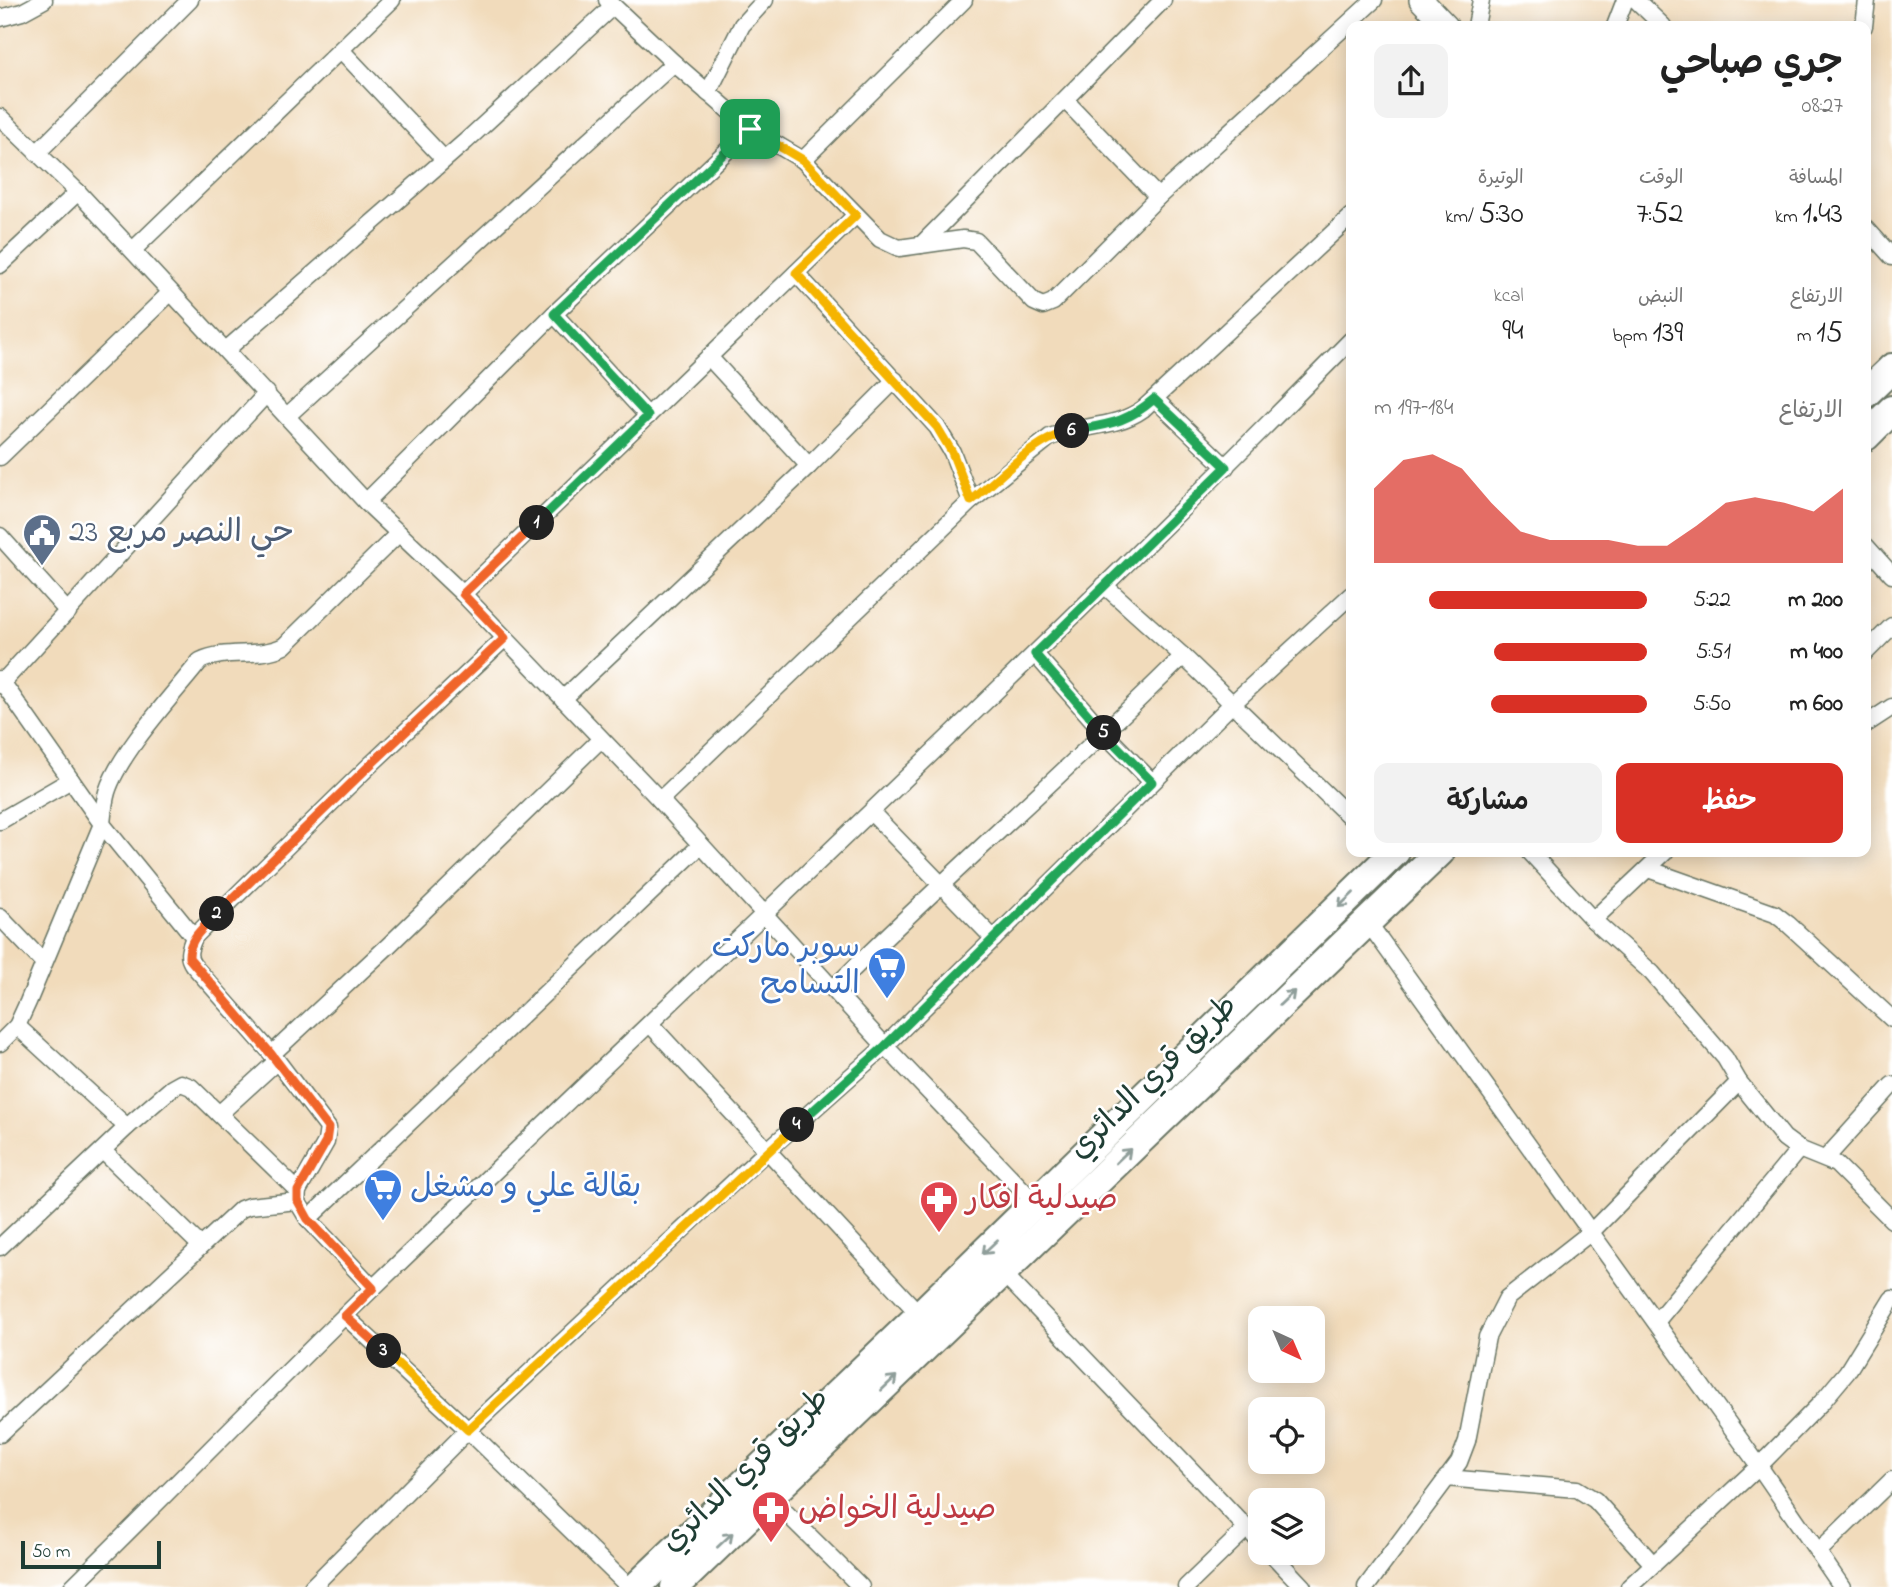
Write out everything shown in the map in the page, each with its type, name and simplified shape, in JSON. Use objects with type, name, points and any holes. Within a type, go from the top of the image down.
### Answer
[{"type":"highway","points":[[1871,388],[1892,368]]},
{"type":"highway","points":[[1871,429],[1892,410]]},
{"type":"highway","name":"طريق قري الدائري","points":[[675,1587],[1003,1273],[1044,1213],[1388,857]]},
{"type":"highway","name":"طريق قري الدائري","points":[[636,1587],[920,1315],[1044,1213],[1435,857]]},
{"type":"main road","points":[[1421,0],[1441,21]]},
{"type":"street","points":[[0,18],[22,12],[44,0]]},
{"type":"street","points":[[37,153],[190,0]]},
{"type":"street","points":[[132,250],[392,0]]},
{"type":"street","points":[[708,93],[742,25],[765,0]]},
{"type":"street","points":[[803,160],[964,0]]},
{"type":"street","points":[[920,245],[1163,0]]},
{"type":"street","points":[[1351,21],[1374,0]]},
{"type":"street","points":[[1477,21],[1480,0]]},
{"type":"street","points":[[1617,21],[1625,0]]},
{"type":"street","points":[[1636,0],[1658,21]]},
{"type":"street","points":[[1865,21],[1867,0]]},
{"type":"street","points":[[226,350],[444,159],[610,3],[750,129],[803,160],[890,246],[899,248],[963,239],[976,241],[1034,302],[1043,306],[1049,305],[1158,197],[1346,26]]},
{"type":"street","points":[[341,50],[444,159]]},
{"type":"street","points":[[287,416],[674,63]]},
{"type":"street","points":[[1065,100],[1158,197]]},
{"type":"street","points":[[0,117],[78,192],[366,502],[463,594],[660,800],[763,915],[1044,1213]]},
{"type":"street","points":[[366,502],[554,314],[750,129]]},
{"type":"street","points":[[0,265],[78,192]]},
{"type":"street","points":[[463,594],[856,215]]},
{"type":"street","points":[[660,800],[971,501],[1050,437],[1130,418],[1154,399],[1346,221]]},
{"type":"street","points":[[1871,234],[1892,257]]},
{"type":"street","points":[[796,273],[895,380],[946,440],[971,501]]},
{"type":"street","points":[[0,457],[170,293]]},
{"type":"street","points":[[554,314],[648,416]]},
{"type":"street","points":[[72,1587],[373,1288],[1035,654],[1346,345]]},
{"type":"street","points":[[709,357],[809,466]]},
{"type":"street","points":[[563,699],[809,466],[895,380]]},
{"type":"street","points":[[194,937],[102,824],[1,682],[267,393]]},
{"type":"street","points":[[1154,399],[1226,467]]},
{"type":"street","points":[[0,1043],[17,1026],[102,824],[106,794],[112,779],[148,726],[201,661],[212,655],[273,651],[284,646],[399,533]]},
{"type":"street","points":[[0,536],[68,612]]},
{"type":"street","points":[[1871,552],[1892,575]]},
{"type":"street","points":[[1104,584],[1346,812]]},
{"type":"street","points":[[312,1587],[468,1430],[768,1150],[885,1046],[1231,705],[1346,600]]},
{"type":"street","points":[[1871,647],[1892,626]]},
{"type":"street","points":[[298,1196],[326,1142],[328,1128],[274,1058],[189,958],[188,951],[194,937],[318,814],[505,638]]},
{"type":"street","points":[[1035,654],[1105,734],[1152,782]]},
{"type":"street","points":[[833,989],[885,937],[1105,734],[1183,656]]},
{"type":"street","points":[[1871,721],[1892,707]]},
{"type":"street","points":[[219,1114],[601,739]]},
{"type":"street","points":[[0,821],[72,780]]},
{"type":"street","points":[[871,812],[994,939]]},
{"type":"street","points":[[308,1219],[701,845]]},
{"type":"street","points":[[1535,857],[1593,920],[1652,973],[1725,1058],[1739,1082],[1784,1138],[1798,1149],[1836,1164],[1892,1220]]},
{"type":"street","points":[[1593,920],[1660,857]]},
{"type":"street","points":[[1648,869],[1775,914],[1892,1019]]},
{"type":"street","points":[[0,917],[43,962]]},
{"type":"street","points":[[1367,921],[1759,1466],[1842,1587]]},
{"type":"street","points":[[650,1024],[920,1315]]},
{"type":"street","points":[[17,1026],[127,1128]]},
{"type":"street","points":[[1366,1587],[1459,1462],[1467,1441],[1487,1337],[1507,1298],[1591,1232],[1739,1082]]},
{"type":"street","points":[[0,1247],[127,1128],[181,1083],[191,1087],[219,1114],[298,1196],[308,1219],[373,1288]]},
{"type":"street","points":[[1826,1158],[1892,1085]]},
{"type":"street","points":[[1656,1322],[1798,1149]]},
{"type":"street","points":[[103,1151],[201,1246]]},
{"type":"street","points":[[0,1434],[244,1207],[298,1196]]},
{"type":"street","points":[[1003,1273],[1247,1528],[1186,1587]]},
{"type":"street","points":[[1637,1584],[1653,1564],[1759,1466],[1821,1403],[1847,1372],[1892,1299]]},
{"type":"street","points":[[345,1316],[468,1430],[629,1587]]},
{"type":"street","points":[[1446,1478],[1577,1489],[1595,1500],[1653,1564]]},
{"type":"street","points":[[1818,1552],[1892,1480]]},
{"type":"street","points":[[770,1497],[861,1587]]},
{"type":"street","points":[[1282,1565],[1303,1587]]},
{"type":"place","name":"حي النصر مربع 23","points":[[42,567]]},
{"type":"place","name":"سوبر ماركت التسامح","points":[[887,1000]]},
{"type":"place","name":"بقالة علي و مشغل","points":[[383,1222]]},
{"type":"place","name":"صيدلية افكار","points":[[939,1234]]},
{"type":"place","name":"صيدلية الخواض","points":[[771,1544]]},
{"type":"route","points":[[750,129],[803,160],[856,215],[796,273],[937,427],[952,452],[971,501],[1050,437],[1117,423],[1130,418],[1154,399],[1226,467],[1035,654],[1105,734],[1152,782],[885,1046],[768,1150],[468,1430],[345,1316],[373,1288],[308,1219],[298,1201],[298,1191],[326,1142],[328,1128],[271,1054],[193,965],[188,951],[194,937],[260,870],[505,638],[463,594],[648,416],[554,314],[750,129]]}]
